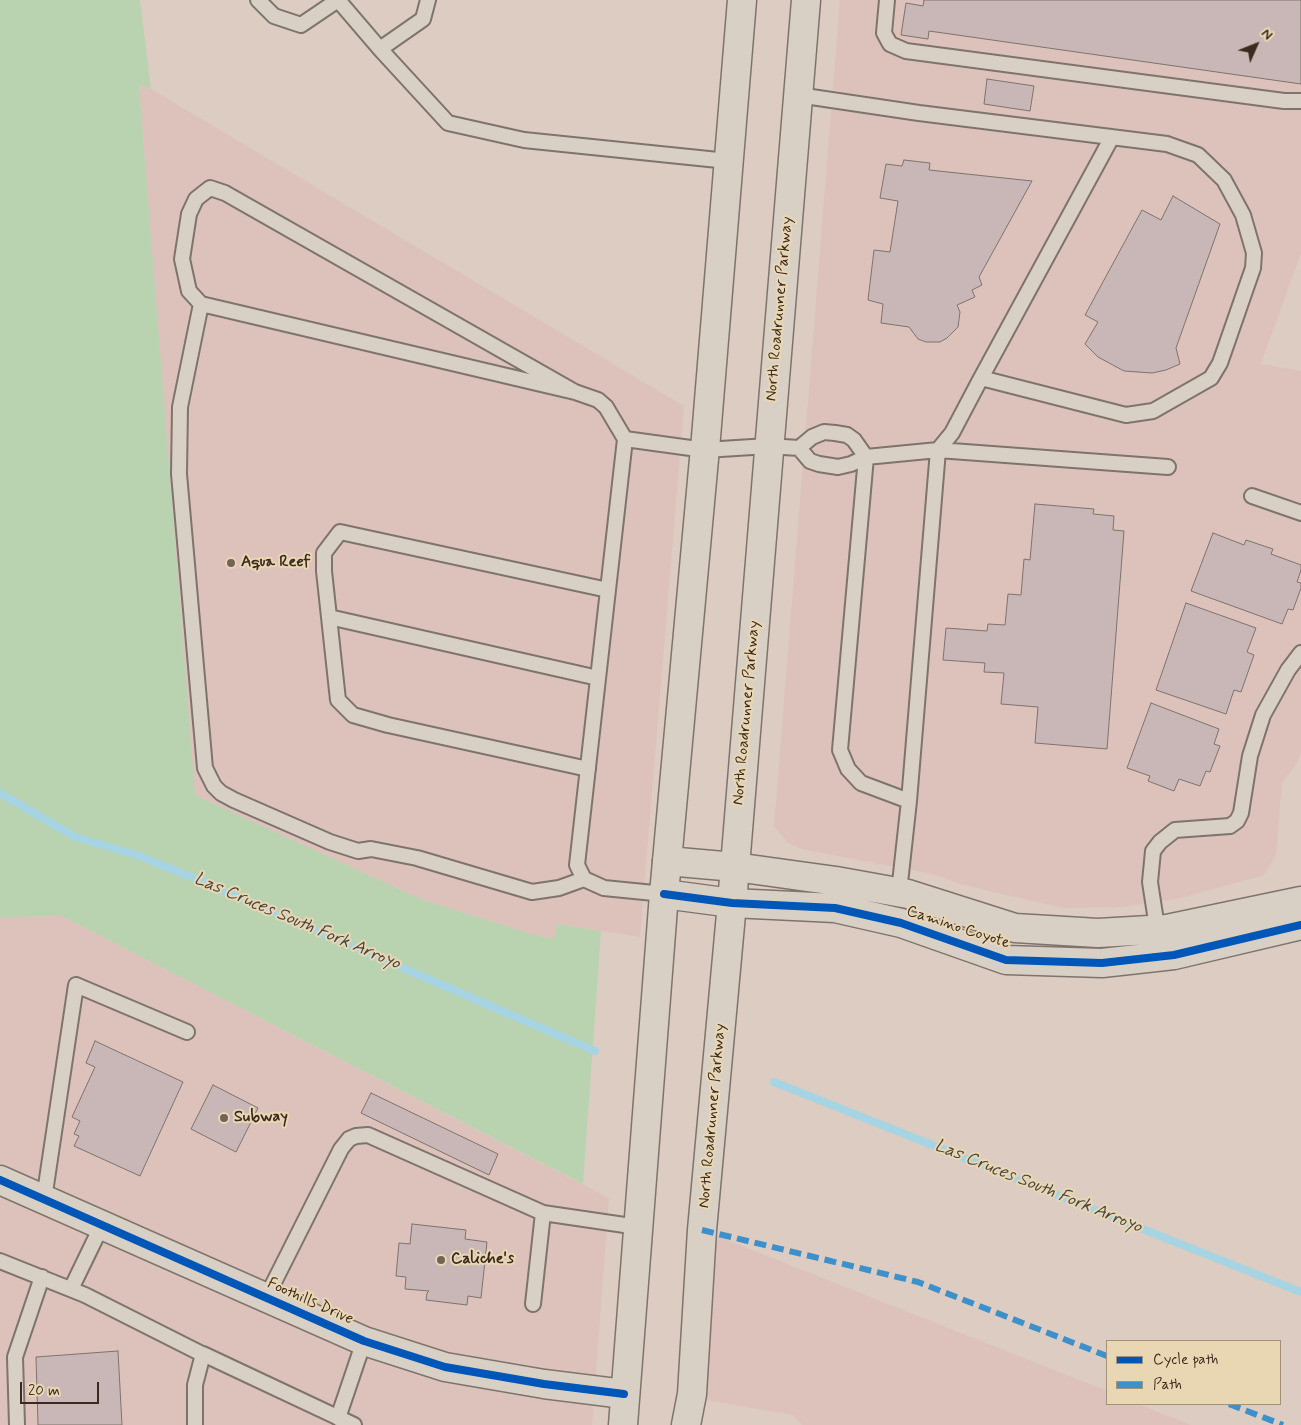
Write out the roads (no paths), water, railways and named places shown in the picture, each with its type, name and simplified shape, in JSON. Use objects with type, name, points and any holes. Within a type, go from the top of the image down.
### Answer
[{"type":"main road","points":[[623,1425],[664,894],[705,450],[742,0]]},
{"type":"main road","name":"North Roadrunner Parkway","points":[[686,1425],[692,1394],[702,1230],[732,903],[806,0]]},
{"type":"main road","name":"Camino Coyote","points":[[667,861],[735,867],[899,892],[1015,928],[1098,933],[1167,929],[1301,900]]},
{"type":"main road","name":"Camino Coyote","points":[[664,894],[732,903],[835,908],[902,923],[1006,960],[1102,963],[1174,955],[1301,925]]},
{"type":"main road","name":"Foothills Drive","points":[[0,1180],[364,1341],[445,1367],[544,1384],[624,1394]]},
{"type":"lane","points":[[258,0],[274,16],[301,25],[338,0],[448,123],[524,140],[728,161]]},
{"type":"lane","points":[[380,49],[423,19],[428,0]]},
{"type":"lane","points":[[887,0],[884,32],[890,44],[906,51],[1284,101],[1301,101]]},
{"type":"lane","points":[[798,95],[919,113],[1167,144],[1198,154],[1224,180],[1243,216],[1254,253],[1253,268],[1220,363],[1211,378],[1153,411],[1126,416],[981,378]]},
{"type":"lane","points":[[899,892],[909,801],[938,450],[952,433],[1112,137]]},
{"type":"lane","points":[[575,392],[225,192],[210,188],[196,199],[189,214],[182,259],[188,291],[201,304],[575,392],[598,400],[625,438],[577,865],[584,879],[604,888],[664,894]]},
{"type":"lane","points":[[201,304],[180,407],[179,474],[205,768],[214,786],[221,793],[234,800],[330,842],[358,851],[371,849],[417,858],[532,892],[559,888],[584,879]]},
{"type":"lane","points":[[625,438],[705,450],[768,446],[799,448],[812,437],[824,432],[847,435],[854,440],[866,457],[840,750],[848,769],[861,783],[909,801]]},
{"type":"lane","points":[[799,448],[810,461],[838,467],[851,464],[866,457],[938,450],[1168,467]]},
{"type":"lane","points":[[1252,496],[1301,513]]},
{"type":"lane","points":[[588,769],[388,725],[353,715],[338,700],[324,553],[340,532],[608,590]]},
{"type":"lane","points":[[329,617],[598,678]]},
{"type":"lane","points":[[1162,956],[1150,882],[1153,851],[1160,842],[1175,830],[1230,826],[1237,821],[1241,813],[1250,756],[1264,715],[1288,670],[1301,653]]},
{"type":"lane","points":[[44,1199],[76,985],[187,1032]]},
{"type":"lane","points":[[266,1298],[341,1149],[350,1139],[356,1136],[368,1135],[543,1213],[638,1227]]},
{"type":"lane","points":[[533,1304],[543,1213]]},
{"type":"lane","points":[[71,1289],[102,1225]]},
{"type":"lane","points":[[0,1261],[71,1289],[345,1422],[364,1341]]},
{"type":"lane","points":[[17,1425],[15,1357],[42,1277]]},
{"type":"lane","points":[[195,1425],[195,1385],[204,1354]]},
{"type":"waterway","name":"Las Cruces South Fork Arroyo","points":[[0,793],[75,837],[137,855],[213,886],[595,1051]]},
{"type":"waterway","name":"Las Cruces South Fork Arroyo","points":[[774,1082],[1301,1292]]},
{"type":"place","name":"Aqua Reef","points":[[231,563]]},
{"type":"place","name":"Subway","points":[[224,1118]]},
{"type":"place","name":"Caliche's","points":[[441,1260]]}]
